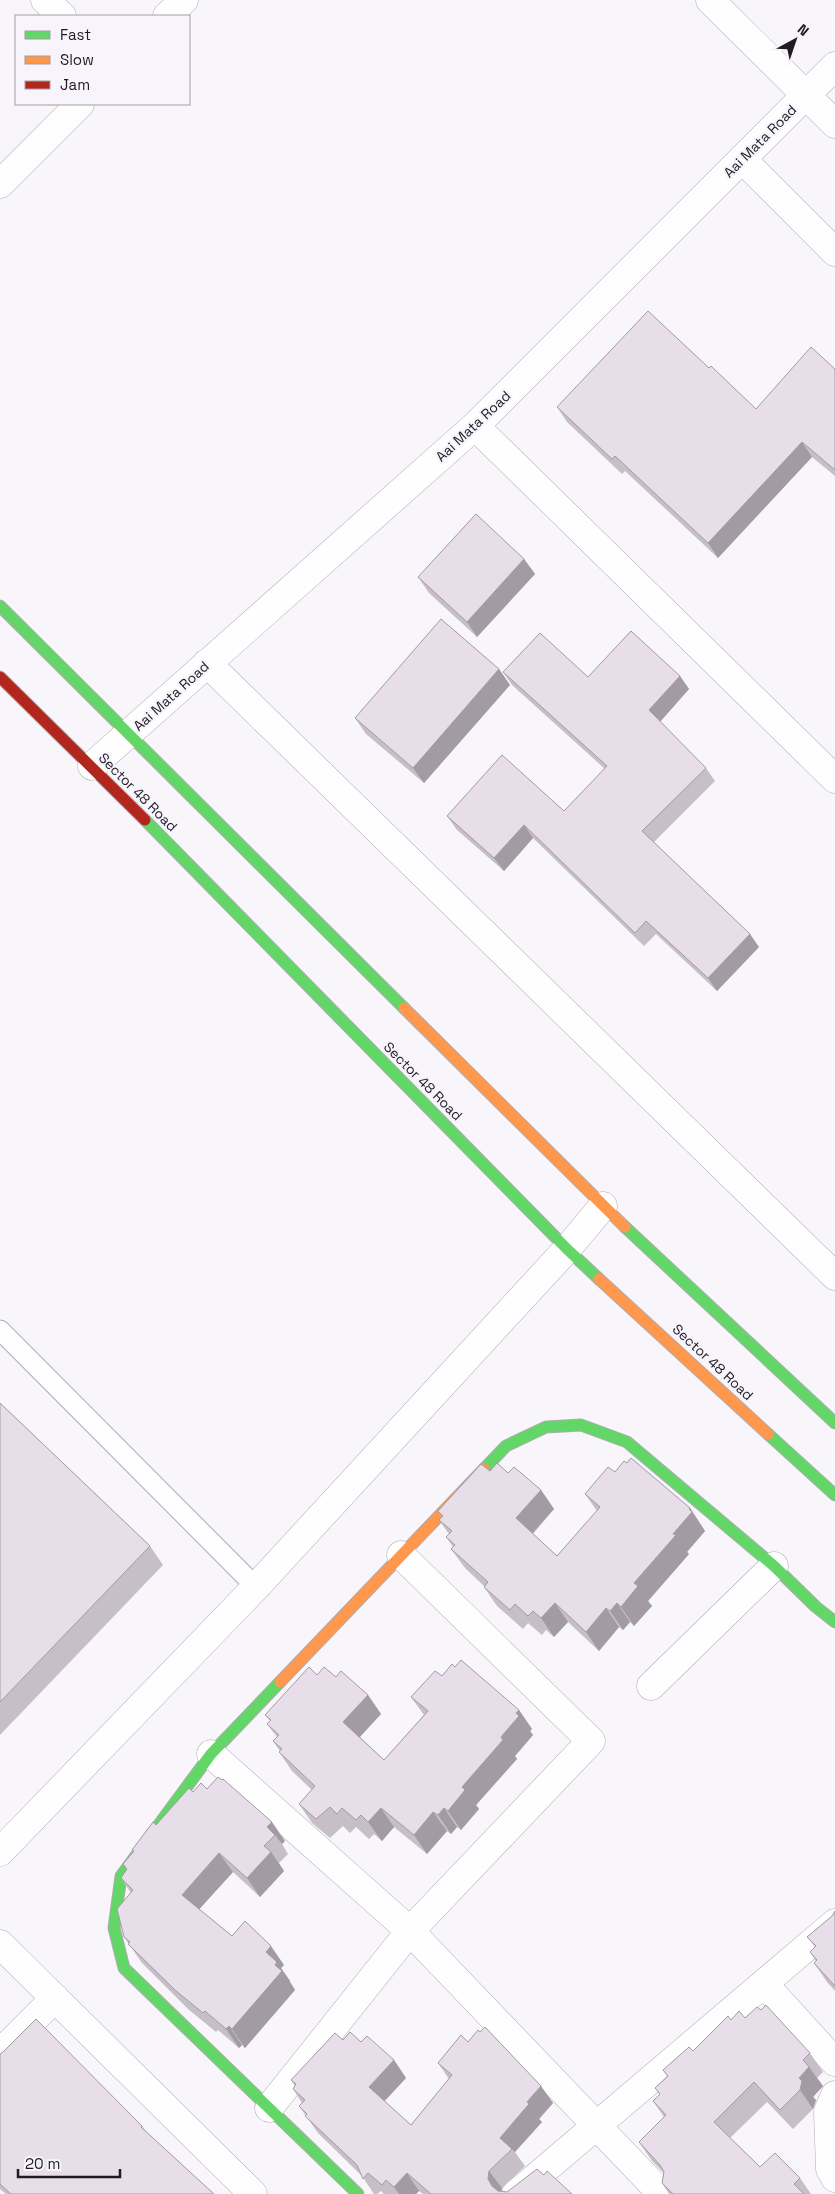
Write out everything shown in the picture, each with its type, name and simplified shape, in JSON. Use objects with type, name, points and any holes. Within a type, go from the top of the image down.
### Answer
[{"type":"street","points":[[45,0],[61,15]]},
{"type":"street","points":[[168,15],[184,0]]},
{"type":"street","points":[[710,0],[835,124]]},
{"type":"street","name":"Aai Mata Road","points":[[92,766],[475,426],[835,66]]},
{"type":"street","points":[[0,184],[79,105]]},
{"type":"street","points":[[742,160],[835,252]]},
{"type":"street","points":[[475,426],[835,779]]},
{"type":"street","points":[[0,606],[603,1206],[835,1423]]},
{"type":"street","points":[[207,663],[835,1276]]},
{"type":"street","name":"Sector 48 Road","points":[[0,677],[92,766],[567,1249],[835,1495]]},
{"type":"street","points":[[0,1852],[256,1587],[567,1249],[603,1206]]},
{"type":"street","points":[[358,2194],[124,1968],[114,1928],[121,1876],[211,1754],[506,1446],[546,1427],[581,1425],[627,1442],[774,1566],[816,1607],[835,1622]]},
{"type":"street","points":[[269,2108],[410,1932],[591,1740],[401,1555]]},
{"type":"street","points":[[651,1686],[774,1566]]},
{"type":"street","points":[[211,1754],[410,1932],[662,2194]]},
{"type":"street","points":[[516,2194],[835,1923]]},
{"type":"street","points":[[0,1944],[253,2194]]},
{"type":"street","points":[[764,1984],[835,2062]]},
{"type":"street","points":[[0,2053],[55,1998]]},
{"type":"street","points":[[835,2095],[828,2111],[830,2169],[835,2178]]},
{"type":"lane","points":[[0,1330],[256,1587]]},
{"type":"building","points":[[648,311],[709,368],[711,366],[756,409],[811,347],[835,369],[835,470],[802,442],[708,543],[615,456],[612,459],[557,407]]},
{"type":"building","points":[[476,514],[524,559],[467,622],[418,577]]},
{"type":"building","points":[[441,619],[499,669],[413,768],[355,718]]},
{"type":"building","points":[[631,631],[680,676],[649,710],[706,768],[642,831],[750,934],[708,978],[646,921],[635,933],[524,825],[494,858],[447,816],[502,755],[564,811],[607,766],[503,672],[540,633],[588,677]]},
{"type":"building","points":[[0,1403],[150,1546],[0,1702]]},
{"type":"building","points":[[631,1458],[690,1508],[692,1512],[673,1534],[676,1535],[634,1583],[638,1586],[621,1607],[617,1603],[610,1611],[606,1608],[586,1632],[555,1603],[541,1618],[533,1611],[528,1616],[515,1604],[510,1610],[484,1587],[488,1582],[451,1549],[455,1545],[446,1537],[452,1531],[439,1520],[443,1516],[438,1511],[481,1464],[490,1471],[497,1463],[508,1473],[514,1467],[541,1490],[516,1518],[557,1556],[600,1507],[585,1494],[608,1467],[615,1472],[624,1461],[627,1463]]},
{"type":"building","points":[[461,1660],[519,1710],[516,1713],[519,1716],[501,1737],[503,1740],[462,1787],[465,1790],[448,1811],[444,1808],[438,1815],[433,1812],[414,1835],[381,1808],[368,1822],[361,1815],[356,1820],[342,1808],[337,1814],[330,1807],[316,1819],[299,1804],[315,1786],[279,1752],[282,1749],[273,1741],[279,1735],[267,1724],[271,1720],[265,1715],[309,1667],[317,1675],[324,1667],[336,1677],[341,1671],[368,1695],[343,1722],[384,1760],[428,1711],[411,1697],[435,1671],[442,1676],[452,1664],[455,1667]]},
{"type":"building","points":[[218,1777],[223,1779],[272,1822],[267,1827],[275,1835],[264,1846],[271,1852],[247,1878],[219,1853],[182,1895],[232,1936],[245,1921],[271,1946],[266,1952],[277,1962],[275,1965],[282,1971],[232,2029],[229,2026],[226,2029],[205,2011],[203,2013],[175,1990],[128,1944],[130,1942],[124,1937],[117,1909],[133,1890],[121,1878],[127,1869],[123,1864],[153,1822],[156,1825],[189,1788],[193,1792],[201,1783],[207,1789]]},
{"type":"building","points":[[835,1911],[835,1986],[814,1963],[817,1960],[810,1952],[816,1946],[807,1937],[832,1916]]},
{"type":"building","points":[[766,2005],[810,2053],[803,2060],[809,2067],[799,2078],[802,2081],[800,2090],[780,2110],[754,2082],[714,2122],[760,2167],[775,2153],[800,2178],[794,2184],[804,2194],[673,2194],[662,2183],[664,2172],[660,2165],[639,2142],[666,2115],[653,2101],[660,2094],[655,2088],[668,2076],[663,2070],[689,2047],[693,2051],[728,2016],[731,2020],[739,2011],[745,2018],[757,2007],[761,2010]]},
{"type":"building","points":[[36,2019],[141,2127],[214,2194],[11,2194],[0,2184],[0,2054]]},
{"type":"building","points":[[485,2027],[541,2086],[527,2102],[529,2104],[500,2138],[512,2149],[489,2171],[488,2179],[498,2191],[507,2192],[537,2169],[544,2175],[547,2171],[572,2194],[431,2194],[407,2173],[394,2187],[386,2180],[382,2185],[368,2173],[363,2179],[357,2165],[305,2116],[307,2114],[299,2106],[305,2100],[293,2089],[296,2084],[291,2080],[335,2033],[343,2040],[350,2032],[361,2042],[367,2036],[394,2060],[369,2087],[411,2125],[452,2075],[438,2063],[461,2035],[468,2042],[478,2030],[480,2032]]},
{"type":"traffic: fast","points":[[0,606],[404,1008]]},
{"type":"traffic: fast","points":[[145,820],[567,1249],[599,1279]]},
{"type":"traffic: fast","points":[[625,1227],[835,1423]]},
{"type":"traffic: fast","points":[[484,1469],[506,1446],[546,1427],[581,1425],[627,1442],[774,1566],[816,1607],[835,1622]]},
{"type":"traffic: fast","points":[[768,1434],[835,1495]]},
{"type":"traffic: fast","points":[[280,1682],[211,1754],[121,1876],[114,1928],[124,1968],[358,2194]]},
{"type":"traffic: slow","points":[[404,1008],[625,1227]]},
{"type":"traffic: slow","points":[[599,1279],[768,1434]]},
{"type":"traffic: slow","points":[[280,1682],[484,1469]]},
{"type":"traffic: jam","points":[[0,677],[145,820]]}]
